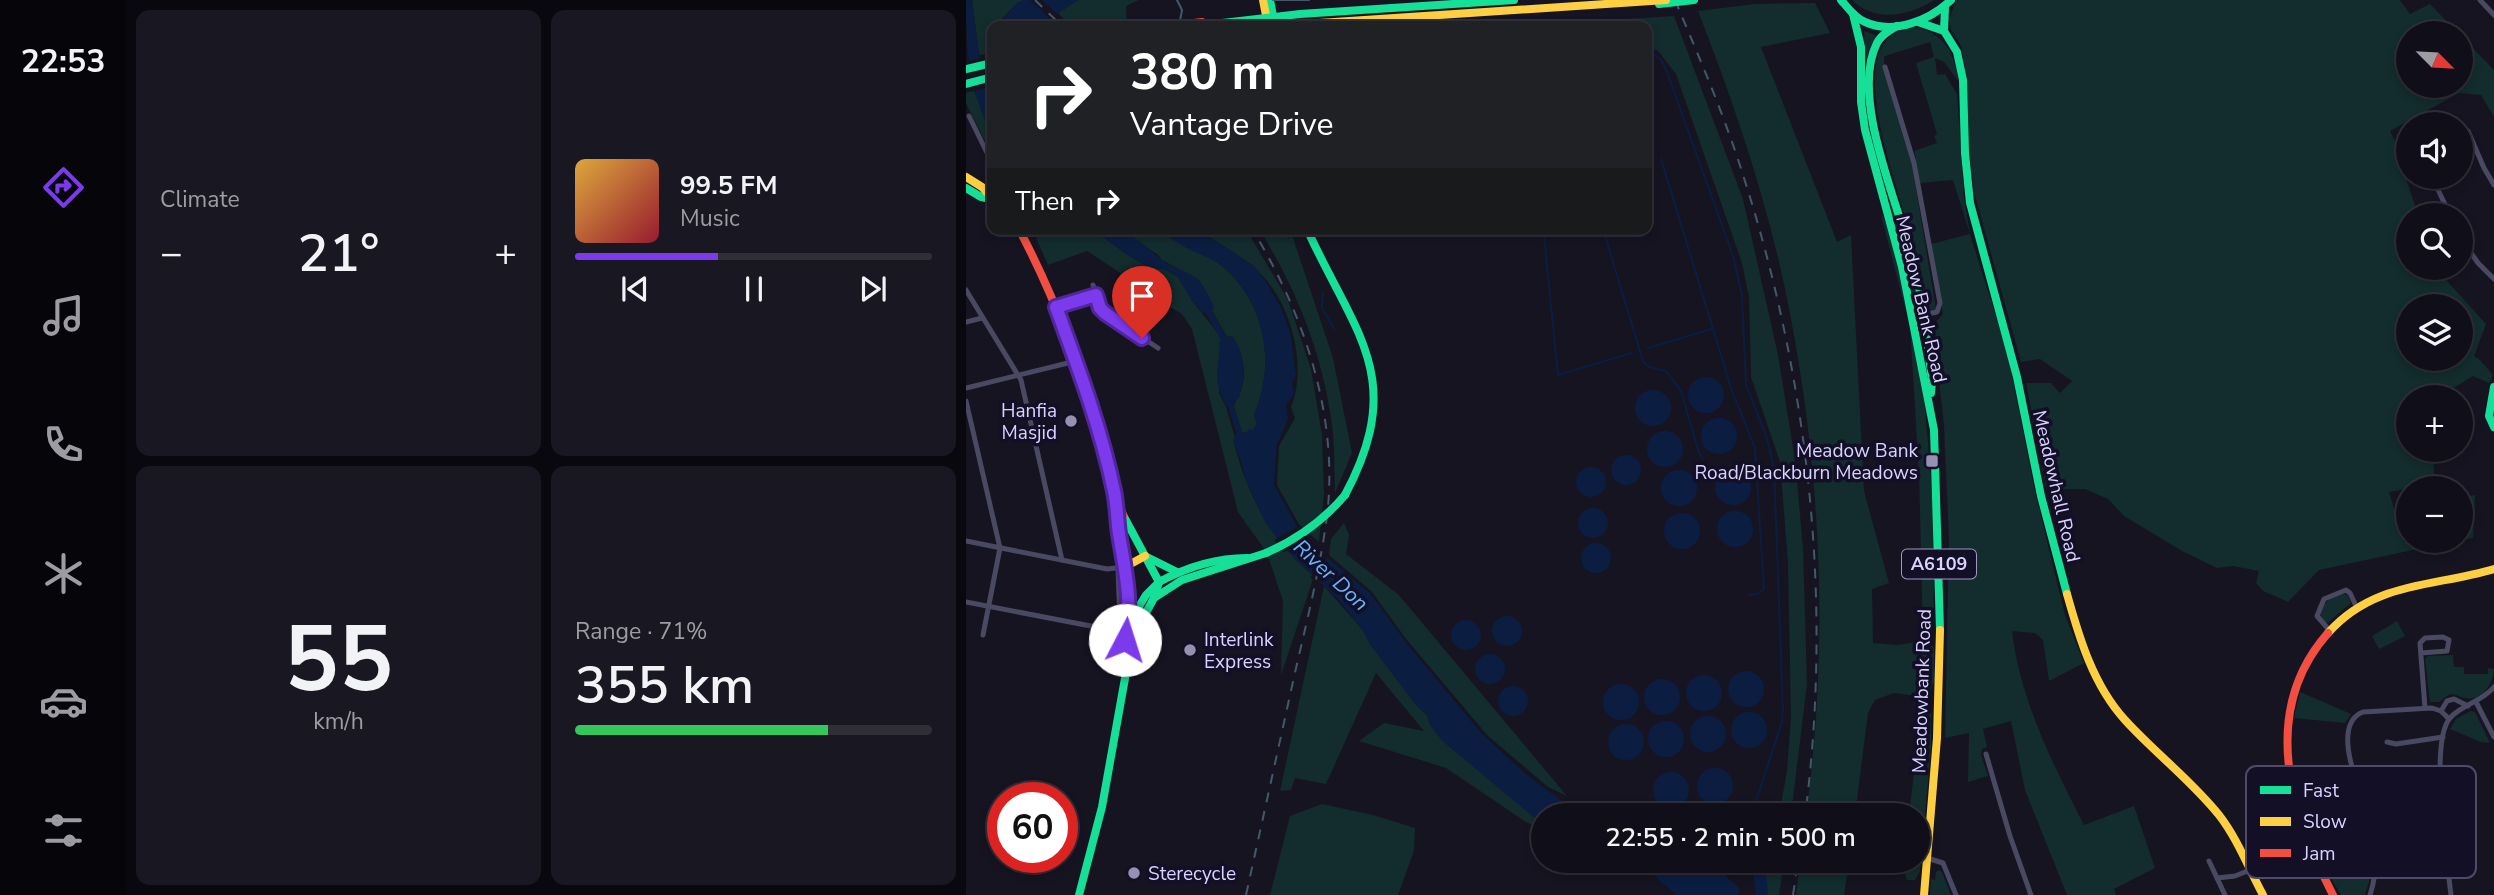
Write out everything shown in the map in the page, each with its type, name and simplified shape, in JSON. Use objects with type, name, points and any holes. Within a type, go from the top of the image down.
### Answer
[{"type":"main road","points":[[1263,0],[1267,21]]},
{"type":"main road","points":[[1270,0],[1273,21]]},
{"type":"main road","points":[[1212,21],[1303,10],[1461,0]]},
{"type":"main road","points":[[1239,21],[1300,14],[1514,0]]},
{"type":"main road","points":[[1349,21],[1666,0]]},
{"type":"main road","points":[[1387,21],[1694,0]]},
{"type":"main road","points":[[1841,0],[1853,14],[1866,23],[1876,25],[1918,22],[1937,13],[1948,3]]},
{"type":"main road","points":[[1918,22],[1944,31],[1948,3]]},
{"type":"main road","name":"Meadow Bank Road","points":[[1853,14],[1858,26],[1861,51],[1861,102],[1865,130],[1893,231],[1930,405]]},
{"type":"main road","name":"Meadow Bank Road","points":[[1900,25],[1885,33],[1872,56],[1871,110],[1912,255],[1924,316],[1932,381],[1930,405]]},
{"type":"main road","name":"Meadowhall Road","points":[[1944,31],[1961,64],[1970,203],[2017,377],[2041,496],[2079,639],[2113,704],[2135,731],[2210,805],[2229,830],[2246,862]]},
{"type":"main road","points":[[966,67],[987,62]]},
{"type":"main road","points":[[966,82],[987,76]]},
{"type":"main road","points":[[966,177],[987,194]]},
{"type":"main road","points":[[966,188],[987,199]]},
{"type":"main road","points":[[1881,194],[1892,191]]},
{"type":"main road","points":[[1022,235],[1039,265],[1076,361],[1127,526],[1160,582]]},
{"type":"main road","points":[[1128,626],[1154,598],[1173,584],[1266,553],[1308,532],[1321,522],[1345,495],[1362,465],[1372,434],[1375,410],[1369,357],[1359,330],[1310,235]]},
{"type":"main road","points":[[2494,387],[2489,415],[2494,427]]},
{"type":"main road","name":"Meadowbank Road","points":[[1930,405],[1936,477],[1940,614],[1937,738],[1930,822]]},
{"type":"main road","points":[[1079,895],[1103,804],[1126,664],[1128,587],[1121,568],[1115,494]]},
{"type":"main road","points":[[1121,568],[1145,556]]},
{"type":"main road","points":[[1145,556],[1177,572]]},
{"type":"main road","points":[[1126,664],[1124,650],[1128,626],[1146,595],[1160,582],[1177,572],[1214,561],[1250,558]]},
{"type":"main road","points":[[2289,766],[2288,715],[2295,686],[2310,655],[2330,631],[2357,608],[2379,595],[2405,586],[2494,569]]},
{"type":"main road","points":[[1154,598],[1160,582]]},
{"type":"main road","name":"Meadowbank Road","points":[[1924,895],[1926,873]]},
{"type":"main road","name":"Meadowhall Road","points":[[2254,878],[2263,895]]},
{"type":"main road","points":[[2324,878],[2333,895]]},
{"type":"street","points":[[1475,0],[1475,12]]},
{"type":"street","points":[[2480,0],[2494,15]]},
{"type":"street","points":[[1885,67],[1914,163],[1940,303],[1937,312],[1912,317]]},
{"type":"street","points":[[969,116],[987,153]]},
{"type":"street","points":[[2473,143],[2483,168],[2494,185]]},
{"type":"street","points":[[2473,257],[2494,279]]},
{"type":"street","points":[[1093,285],[1100,308],[1105,313],[1158,348]]},
{"type":"street","points":[[966,290],[1019,376],[1024,389],[1062,560]]},
{"type":"street","points":[[1056,307],[1096,295]]},
{"type":"street","points":[[966,322],[982,318]]},
{"type":"street","points":[[966,388],[1076,361]]},
{"type":"street","points":[[966,401],[999,548],[983,635]]},
{"type":"street","points":[[966,541],[1107,569],[1121,568]]},
{"type":"street","points":[[2330,631],[2317,615],[2324,599],[2346,590],[2357,608]]},
{"type":"street","points":[[966,602],[1128,626]]},
{"type":"street","points":[[2421,653],[2447,651],[2449,640],[2443,637],[2422,640],[2421,653],[2425,708]]},
{"type":"street","points":[[2440,766],[2443,737],[2449,719],[2485,697],[2494,687]]},
{"type":"street","points":[[2441,711],[2451,699],[2458,699],[2468,706]]},
{"type":"street","points":[[2476,702],[2494,737]]},
{"type":"street","points":[[2354,766],[2348,728],[2351,720],[2363,712],[2425,708],[2441,711],[2449,719]]},
{"type":"street","points":[[2387,742],[2396,744],[2443,737]]},
{"type":"street","points":[[1986,754],[2031,895]]},
{"type":"street","points":[[1930,859],[1943,863],[1956,895]]},
{"type":"street","points":[[2209,862],[2225,895]]},
{"type":"street","points":[[2217,878],[2246,872]]},
{"type":"green space","points":[[972,0],[1024,0],[1016,4],[1001,20],[987,21],[987,54],[979,55]]},
{"type":"green space","points":[[1078,0],[1139,0],[1126,6],[1127,21],[1065,21],[1058,13]]},
{"type":"green space","points":[[1852,0],[1934,0],[1914,10],[1892,15],[1871,12]]},
{"type":"green space","points":[[1956,0],[2400,0],[2410,14],[2430,4],[2446,21],[2396,21],[2396,98],[2450,98],[2424,112],[2396,112],[2396,128],[2390,131],[2396,144],[2396,189],[2409,189],[2414,203],[2396,203],[2396,280],[2447,280],[2459,294],[2396,294],[2396,371],[2473,371],[2473,310],[2486,324],[2474,356],[2493,375],[2489,383],[2473,376],[2458,385],[2396,385],[2396,462],[2433,462],[2434,476],[2396,476],[2396,491],[2389,492],[2396,515],[2396,553],[2399,553],[2319,570],[2288,602],[2263,591],[2256,583],[2259,571],[2233,566],[2217,568],[2182,551],[2124,516],[2108,499],[2085,489],[2046,489],[2026,383],[2051,383],[2060,393],[2072,381],[2040,359],[2021,362],[1975,196],[1968,142],[1967,77],[1961,46],[1951,30],[1949,20]]},
{"type":"green space","points":[[1815,3],[1830,33],[1761,47],[1837,242],[1851,235],[1864,491],[1889,583],[1872,589],[1873,643],[1897,645],[1924,641],[1934,648],[1935,680],[1928,695],[1931,748],[1926,803],[1910,803],[1923,697],[1894,693],[1875,700],[1868,713],[1857,803],[1807,803],[1818,684],[1819,617],[1814,485],[1807,419],[1785,289],[1768,218],[1736,113],[1698,11],[1754,4]]},
{"type":"green space","points":[[1674,16],[1743,199],[1778,355],[1795,460],[1803,548],[1807,684],[1792,803],[1781,803],[1791,717],[1788,563],[1780,462],[1751,377],[1749,297],[1742,263],[1676,74],[1652,47],[1652,21],[1612,21]]},
{"type":"green space","points":[[1914,27],[1941,39],[1951,53],[1957,72],[1959,82],[1944,62],[1935,58],[1937,75],[1945,74],[1957,94],[1964,198],[1970,234],[1953,180],[1920,183],[1914,151],[1937,143],[1934,136],[1937,134],[1916,63],[1934,57],[1930,42],[1888,55],[1884,57],[1884,69],[1910,152],[1936,309],[1930,312],[1884,145],[1875,94],[1875,71],[1880,51],[1890,37]]},
{"type":"green space","points":[[1864,31],[1878,36],[1870,51],[1880,174],[1867,118]]},
{"type":"green space","points":[[2473,48],[2494,70],[2494,117],[2481,95],[2473,94]]},
{"type":"green space","points":[[974,90],[987,122],[987,145],[966,103],[966,93]]},
{"type":"green space","points":[[1892,202],[1921,311],[1918,314],[1914,311],[1899,235],[1888,204]]},
{"type":"green space","points":[[1880,212],[1887,225],[1899,268],[1924,394],[1933,505],[1934,624],[1931,631],[1925,633],[1910,326]]},
{"type":"green space","points":[[1970,234],[2008,355],[2035,492],[2065,615],[2084,663],[2049,681],[2043,640],[2035,633],[2012,631],[2016,657],[2039,731],[2084,825],[2134,806],[2155,868],[2114,889],[2116,895],[2067,895],[2025,790],[2011,721],[1983,729],[1987,747],[1982,749],[1981,755],[1988,776],[1968,782],[1969,733],[1945,738],[1949,539],[1944,426],[1933,325],[1943,314],[1931,244]]},
{"type":"green space","points":[[1041,235],[1100,235],[1151,268],[1163,268],[1178,277],[1192,301],[1222,338],[1219,393],[1226,407],[1245,478],[1259,510],[1275,534],[1314,576],[1281,675],[1283,601],[1267,553],[1238,512],[1192,329],[1182,314],[1164,303],[1167,297],[1146,286],[1151,278],[1144,273],[1137,284],[1087,251],[1048,265],[1036,238]]},
{"type":"green space","points":[[1127,235],[1167,235],[1218,263],[1237,281],[1249,298],[1263,335],[1265,355],[1261,395],[1254,415],[1257,424],[1253,430],[1242,433],[1233,406],[1241,390],[1244,371],[1237,344],[1232,336],[1227,337],[1199,280],[1162,260]]},
{"type":"green space","points":[[1207,235],[1250,235],[1288,300],[1311,369],[1322,435],[1324,494],[1319,542],[1300,526],[1277,485],[1279,446],[1295,418],[1291,407],[1298,370],[1292,330],[1276,293],[1251,265]]},
{"type":"green space","points":[[1263,235],[1290,235],[1287,240],[1292,235],[1333,358],[1352,453],[1335,493],[1332,427],[1321,368],[1305,319]]},
{"type":"green space","points":[[2473,495],[2475,495],[2473,538]]},
{"type":"green space","points":[[1344,523],[1349,535],[1346,554],[1399,595],[1567,796],[1548,787],[1488,736],[1406,639],[1372,592],[1329,555],[1331,539]]},
{"type":"green space","points":[[1324,586],[1363,630],[1370,644],[1417,706],[1427,715],[1430,725],[1443,741],[1531,814],[1531,824],[1446,768],[1359,741],[1384,723],[1424,731],[1376,673],[1326,784],[1295,778],[1291,790],[1280,791]]},
{"type":"green space","points":[[2347,594],[2351,603],[2326,624],[2320,617],[2326,603],[2333,597]]},
{"type":"green space","points":[[2397,621],[2405,636],[2379,649],[2372,636]]},
{"type":"green space","points":[[2453,655],[2454,667],[2464,667],[2464,674],[2488,674],[2488,668],[2494,669],[2492,680],[2486,690],[2477,697],[2466,698],[2450,694],[2439,702],[2430,702],[2425,659],[2428,656]]},
{"type":"green space","points":[[2300,692],[2351,714],[2345,723],[2294,718]]},
{"type":"green space","points":[[2471,711],[2475,712],[2490,743],[2450,729],[2456,719]]},
{"type":"green space","points":[[1322,804],[1415,828],[1414,851],[1398,895],[1270,895],[1290,816]]},
{"type":"green space","points":[[1939,870],[1951,895],[1930,895],[1931,879],[1935,880]]},
{"type":"green space","points":[[1764,873],[1782,873],[1779,895],[1765,895]]},
{"type":"green space","points":[[1799,873],[1847,873],[1844,895],[1796,895]]},
{"type":"green space","points":[[1904,873],[1919,873],[1915,880],[1907,880]]},
{"type":"green space","points":[[2331,878],[2369,878],[2365,895],[2341,895]]},
{"type":"water","points":[[966,0],[972,0],[979,55],[987,85],[987,124],[970,69]]},
{"type":"water","points":[[1024,0],[1078,0],[1046,21],[1002,21],[1016,4]]},
{"type":"water","points":[[1101,235],[1129,235],[1166,263],[1197,279],[1214,307],[1212,311],[1203,313],[1192,301],[1178,277],[1163,269],[1151,268],[1129,256]]},
{"type":"water","name":"River Don","points":[[1165,235],[1206,235],[1254,266],[1281,308],[1290,332],[1296,376],[1292,383],[1294,394],[1286,405],[1288,419],[1277,445],[1274,485],[1299,530],[1324,555],[1370,593],[1408,645],[1482,734],[1522,771],[1564,803],[1531,803],[1531,815],[1443,741],[1430,725],[1427,714],[1417,706],[1338,599],[1293,557],[1266,524],[1245,479],[1233,441],[1237,433],[1253,430],[1257,424],[1254,415],[1264,375],[1263,335],[1249,298],[1237,281],[1212,259]]},
{"type":"water","points":[[1232,336],[1240,351],[1244,374],[1239,398],[1228,408],[1219,390],[1218,368],[1220,341]]},
{"type":"water","points":[[1706,377],[1718,383],[1724,395],[1718,407],[1706,413],[1694,407],[1688,395],[1694,383]]},
{"type":"water","points":[[1653,390],[1665,396],[1671,408],[1665,420],[1653,426],[1641,420],[1635,408],[1641,396]]},
{"type":"water","points":[[1719,418],[1731,424],[1737,436],[1731,448],[1719,454],[1707,448],[1701,436],[1707,424]]},
{"type":"water","points":[[1665,431],[1677,437],[1683,449],[1677,461],[1665,467],[1653,461],[1647,449],[1653,437]]},
{"type":"water","points":[[1626,455],[1637,459],[1641,470],[1637,481],[1626,485],[1615,481],[1611,470],[1615,459]]},
{"type":"water","points":[[1591,467],[1602,471],[1606,482],[1602,493],[1591,497],[1580,493],[1576,482],[1580,471]]},
{"type":"water","points":[[1733,469],[1745,475],[1751,487],[1745,499],[1733,505],[1721,499],[1715,487],[1721,475]]},
{"type":"water","points":[[1679,470],[1691,476],[1697,488],[1691,500],[1679,506],[1667,500],[1661,488],[1667,476]]},
{"type":"water","points":[[1593,508],[1604,512],[1608,523],[1604,534],[1593,538],[1582,534],[1578,523],[1582,512]]},
{"type":"water","points":[[1735,511],[1747,517],[1753,529],[1747,541],[1735,547],[1723,541],[1717,529],[1723,517]]},
{"type":"water","points":[[1682,513],[1694,519],[1700,531],[1694,543],[1682,549],[1670,543],[1664,531],[1670,519]]},
{"type":"water","points":[[1596,543],[1607,547],[1611,558],[1607,569],[1596,573],[1585,569],[1581,558],[1585,547]]},
{"type":"water","points":[[1507,616],[1518,620],[1522,631],[1518,642],[1507,646],[1496,642],[1492,631],[1496,620]]},
{"type":"water","points":[[1466,620],[1477,624],[1481,635],[1477,646],[1466,650],[1455,646],[1451,635],[1455,624]]},
{"type":"water","points":[[1490,654],[1501,658],[1505,669],[1501,680],[1490,684],[1479,680],[1475,669],[1479,658]]},
{"type":"water","points":[[1746,671],[1758,677],[1764,689],[1758,701],[1746,707],[1734,701],[1728,689],[1734,677]]},
{"type":"water","points":[[1704,675],[1716,681],[1722,693],[1716,705],[1704,711],[1692,705],[1686,693],[1692,681]]},
{"type":"water","points":[[1662,679],[1674,685],[1680,697],[1674,709],[1662,715],[1650,709],[1644,697],[1650,685]]},
{"type":"water","points":[[1621,684],[1633,690],[1639,702],[1633,714],[1621,720],[1609,714],[1603,702],[1609,690]]},
{"type":"water","points":[[1513,686],[1524,690],[1528,701],[1524,712],[1513,716],[1502,712],[1498,701],[1502,690]]},
{"type":"water","points":[[1749,712],[1761,718],[1767,730],[1761,742],[1749,748],[1737,742],[1731,730],[1737,718]]},
{"type":"water","points":[[1708,716],[1720,722],[1726,734],[1720,746],[1708,752],[1696,746],[1690,734],[1696,722]]},
{"type":"water","points":[[1666,721],[1678,727],[1684,739],[1678,751],[1666,757],[1654,751],[1648,739],[1654,727]]},
{"type":"water","points":[[1626,724],[1638,730],[1644,742],[1638,754],[1626,760],[1614,754],[1608,742],[1614,730]]},
{"type":"water","points":[[1708,770],[1722,770],[1731,779],[1731,793],[1722,802],[1708,802],[1699,793],[1699,779]]},
{"type":"water","points":[[1664,774],[1678,774],[1687,783],[1689,790],[1682,803],[1660,803],[1655,797],[1655,783]]},
{"type":"water","points":[[1654,873],[1728,873],[1726,877],[1738,886],[1739,895],[1676,895]]},
{"type":"water","points":[[1753,873],[1766,873],[1768,895],[1756,895]]},
{"type":"pier","points":[[1030,0],[1042,0],[1059,16],[1052,21]]},
{"type":"pier","points":[[983,58],[987,88],[971,92],[966,61]]},
{"type":"pier","points":[[1300,525],[1310,536],[1284,552],[1274,540]]},
{"type":"pier","points":[[1319,545],[1327,553],[1320,586],[1311,578]]},
{"type":"waterway","points":[[1652,53],[1661,60],[1667,72],[1733,256],[1742,295],[1746,385],[1767,438],[1774,468],[1783,711],[1782,722],[1755,803]]},
{"type":"waterway","points":[[1661,159],[1732,391],[1755,448],[1764,589],[1758,594],[1748,595]]},
{"type":"waterway","points":[[1605,235],[1643,361],[1649,367],[1666,371],[1681,391],[1703,459]]},
{"type":"waterway","points":[[1544,236],[1558,375],[1632,353]]},
{"type":"waterway","points":[[1323,292],[1322,308],[1334,329]]},
{"type":"waterway","points":[[1206,307],[1226,343]]},
{"type":"waterway","points":[[1648,348],[1712,329]]},
{"type":"waterway","points":[[1229,399],[1241,439]]},
{"type":"tram line","points":[[1177,0],[1182,10],[1180,21]]},
{"type":"tram line","points":[[1273,0],[1309,0]]},
{"type":"railway","points":[[1035,0],[1057,21]]},
{"type":"railway","points":[[1675,0],[1703,66],[1744,178],[1785,333],[1799,413],[1815,574],[1813,736],[1806,803]]},
{"type":"railway","points":[[1246,895],[1317,577],[1327,516],[1329,479],[1328,441],[1314,367],[1287,295],[1256,235]]},
{"type":"railway","points":[[1793,895],[1796,873]]},
{"type":"traffic: fast","points":[[1270,0],[1274,21]]},
{"type":"traffic: fast","points":[[1239,21],[1300,14],[1514,0]]},
{"type":"traffic: fast","points":[[1659,4],[1694,0]]},
{"type":"traffic: fast","points":[[1841,0],[1861,20],[1888,27],[1922,19],[1951,0]]},
{"type":"traffic: fast","points":[[1945,7],[1944,31],[1957,52],[1963,80],[1965,153],[1970,203],[2017,377],[2041,496],[2067,594]]},
{"type":"traffic: fast","points":[[1853,14],[1861,47],[1861,102],[1865,130],[1902,267],[1934,430],[1940,630]]},
{"type":"traffic: fast","points":[[1918,22],[1944,31]]},
{"type":"traffic: fast","points":[[1897,26],[1883,35],[1877,43],[1870,66],[1869,93],[1880,153],[1917,279],[1925,323],[1931,393]]},
{"type":"traffic: fast","points":[[966,69],[987,64]]},
{"type":"traffic: fast","points":[[966,84],[987,78]]},
{"type":"traffic: fast","points":[[966,188],[987,199]]},
{"type":"traffic: fast","points":[[1310,235],[1356,328],[1367,357],[1373,386],[1372,418],[1363,454],[1345,495]]},
{"type":"traffic: fast","points":[[2494,387],[2489,416],[2494,427]]},
{"type":"traffic: fast","points":[[1266,553],[1309,528],[1345,495]]},
{"type":"traffic: fast","points":[[1079,895],[1102,807],[1132,639],[1155,596],[1159,582],[1123,515]]},
{"type":"traffic: fast","points":[[1154,598],[1182,580],[1266,553]]},
{"type":"traffic: fast","points":[[1147,557],[1177,572]]},
{"type":"traffic: fast","points":[[1159,582],[1202,564],[1247,558]]},
{"type":"traffic: fast","points":[[1129,623],[1146,595],[1159,582]]},
{"type":"traffic: slow","points":[[1263,0],[1267,21]]},
{"type":"traffic: slow","points":[[1349,21],[1666,0]]},
{"type":"traffic: slow","points":[[966,177],[987,193]]},
{"type":"traffic: slow","points":[[1115,499],[1128,587],[1125,659]]},
{"type":"traffic: slow","points":[[1125,567],[1145,556]]},
{"type":"traffic: slow","points":[[2328,633],[2346,616],[2385,595],[2494,569]]},
{"type":"traffic: slow","points":[[2067,594],[2082,644],[2104,692],[2125,720],[2219,815],[2246,862]]},
{"type":"traffic: slow","points":[[1924,895],[1937,738],[1940,630]]},
{"type":"traffic: slow","points":[[2254,878],[2263,895]]},
{"type":"traffic: jam","points":[[1022,235],[1073,351],[1123,515]]},
{"type":"traffic: jam","points":[[2289,766],[2288,728],[2294,695],[2307,663],[2328,633]]},
{"type":"traffic: jam","points":[[2325,878],[2333,895]]},
{"type":"place","name":"Hanfia Masjid","points":[[1071,421]]},
{"type":"place","name":"Meadow Bank Road/Blackburn Meadows","points":[[1932,461]]},
{"type":"place","name":"Interlink Express","points":[[1190,650]]},
{"type":"place","name":"Sterecycle","points":[[1134,873]]},
{"type":"route","points":[[1125,640],[1128,587],[1115,512],[1115,494],[1098,428],[1056,307],[1096,295],[1100,308],[1105,313],[1142,338]]}]
